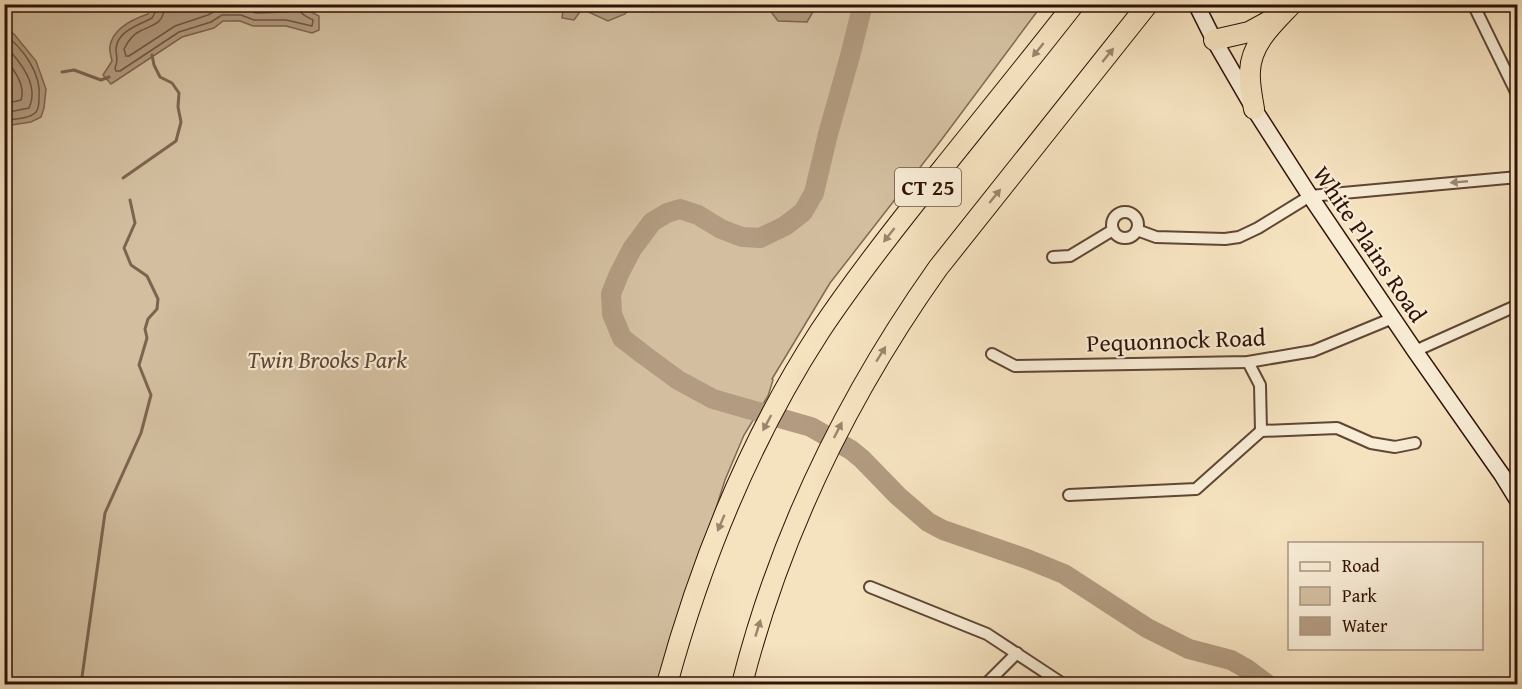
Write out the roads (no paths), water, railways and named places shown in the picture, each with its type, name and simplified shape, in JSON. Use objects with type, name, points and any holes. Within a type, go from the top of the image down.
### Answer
[{"type":"highway","name":"CT 25","points":[[667,684],[700,576],[744,469],[819,332],[865,266],[1074,4]]},
{"type":"highway","points":[[1214,40],[1240,35],[1258,28],[1292,4]]},
{"type":"highway","points":[[1254,109],[1250,70],[1255,50],[1266,32],[1292,4]]},
{"type":"highway","name":"CT 25","points":[[742,684],[771,589],[808,494],[852,405],[898,327],[938,268],[1143,11]]},
{"type":"main road","name":"White Plains Road","points":[[1196,4],[1254,109],[1310,196],[1518,501]]},
{"type":"street","points":[[1473,4],[1514,79],[1518,96]]},
{"type":"street","points":[[1137,230],[1156,237],[1225,239],[1239,237],[1258,228],[1310,196],[1518,177]]},
{"type":"street","points":[[1126,212],[1131,213],[1135,216],[1137,230],[1130,237],[1125,238],[1116,234],[1113,230],[1116,216],[1126,212]]},
{"type":"street","points":[[1053,257],[1070,256],[1113,230]]},
{"type":"street","points":[[1415,351],[1518,305]]},
{"type":"street","name":"Pequonnock Road","points":[[992,354],[1015,366],[1248,362],[1313,351],[1393,318]]},
{"type":"street","points":[[1248,362],[1260,385],[1262,431]]},
{"type":"street","points":[[1069,495],[1196,489],[1262,431],[1337,428],[1371,443],[1395,447],[1415,443]]},
{"type":"street","points":[[870,587],[987,634],[1063,684]]},
{"type":"street","points":[[986,684],[1017,653]]},
{"type":"water","points":[[564,4],[669,5],[652,12],[649,9],[631,7],[625,14],[608,21],[582,9],[574,20],[562,18]]},
{"type":"water","points":[[302,5],[319,16],[319,30],[312,33],[286,26],[253,26],[240,21],[223,21],[214,28],[182,37],[111,84],[103,75],[112,61],[110,48],[119,30],[148,14],[151,7]]},
{"type":"water","points":[[766,5],[817,5],[807,22],[778,21]]},
{"type":"water","points":[[4,27],[14,34],[36,61],[46,89],[41,117],[31,122],[5,126]]},
{"type":"waterway","points":[[863,4],[814,193],[803,212],[785,226],[760,238],[742,237],[721,229],[698,215],[680,209],[667,213],[652,222],[632,249],[611,294],[612,314],[622,338],[678,380],[713,399],[811,427],[851,450],[928,522],[943,530],[1064,574],[1147,628],[1189,649],[1231,660],[1267,684]]},
{"type":"waterway","points":[[123,178],[176,141],[181,122],[178,107],[179,93],[172,83],[160,77],[152,55]]},
{"type":"waterway","points":[[62,72],[74,70],[101,80],[109,77]]},
{"type":"waterway","points":[[81,684],[105,513],[141,433],[151,395],[139,365],[147,338],[145,329],[148,319],[157,309],[158,299],[147,276],[131,265],[124,248],[135,223],[130,200]]},
{"type":"park label","name":"Twin Brooks Park","points":[[327,359]]}]
